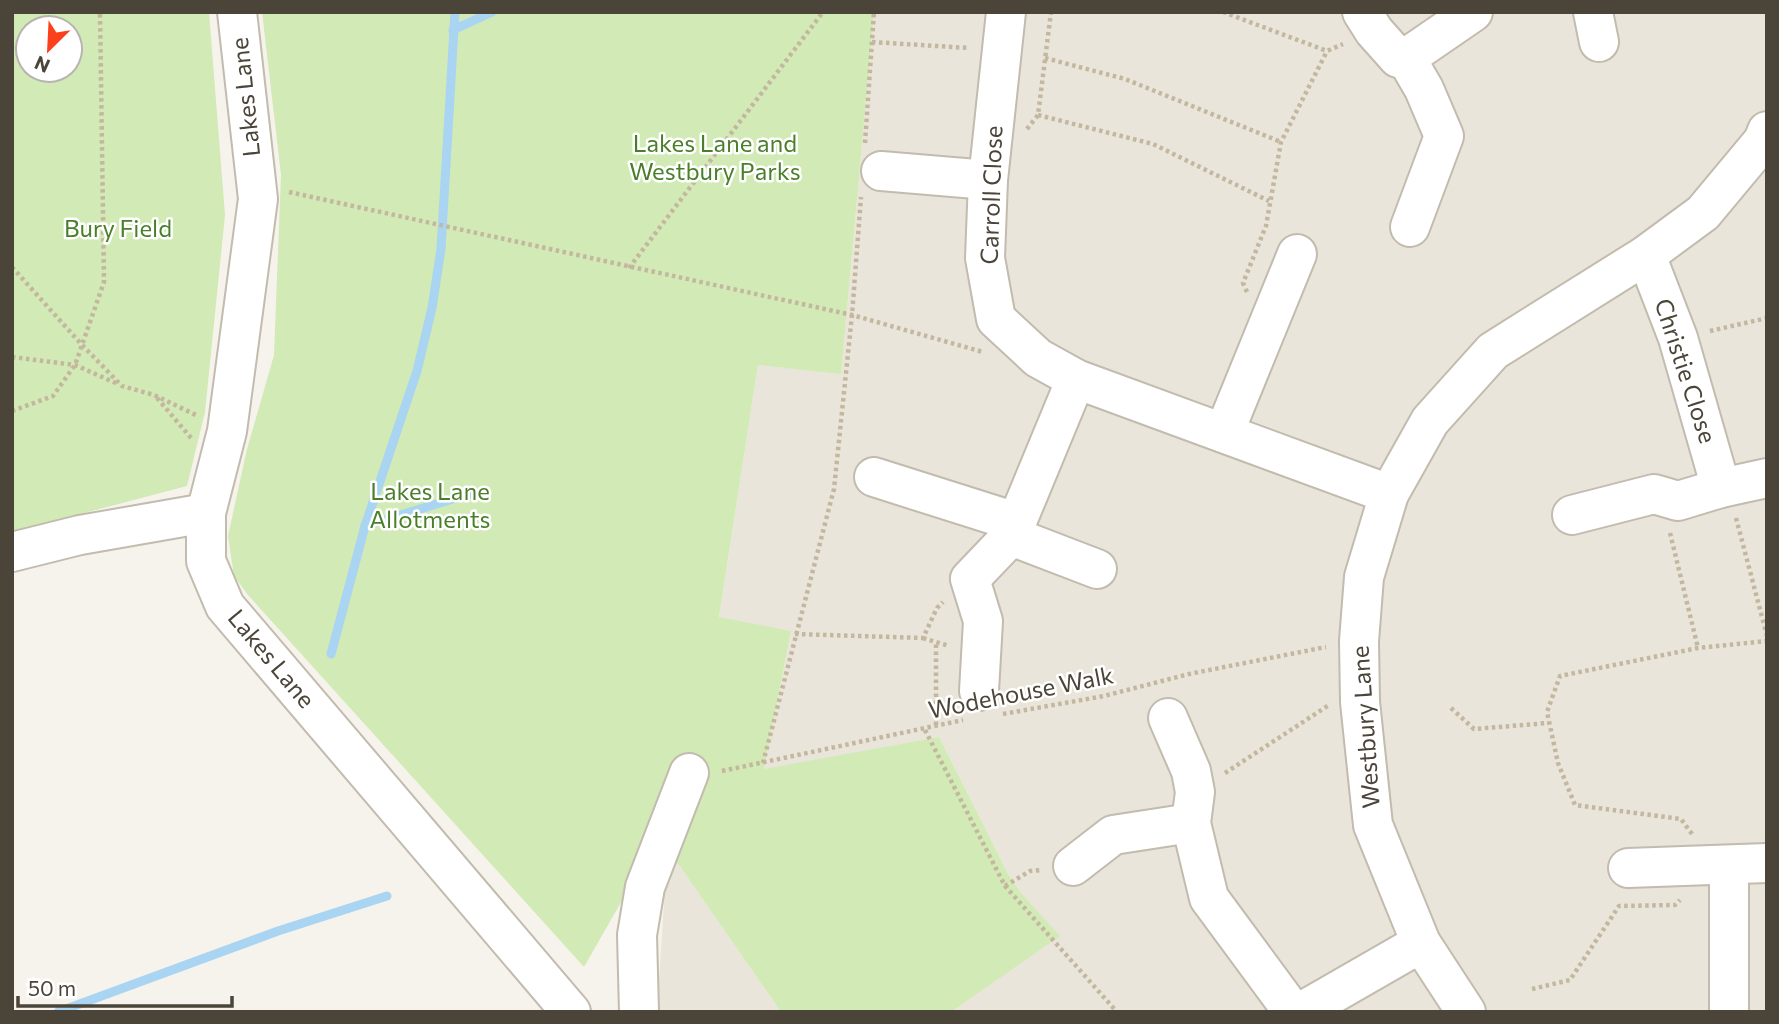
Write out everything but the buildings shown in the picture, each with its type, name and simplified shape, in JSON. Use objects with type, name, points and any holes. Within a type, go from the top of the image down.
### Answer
[{"type":"street","name":"Lakes Lane","points":[[237,12],[258,199],[227,431],[206,513],[206,561],[225,606],[571,1012]]},
{"type":"street","name":"Carroll Close","points":[[1006,12],[988,180],[985,258],[996,319],[1038,358],[1076,379],[1389,494]]},
{"type":"street","points":[[1415,74],[1456,17]]},
{"type":"street","points":[[1368,22],[1415,74],[1444,136],[1410,227]]},
{"type":"street","name":"Westbury Lane","points":[[1466,1012],[1421,943],[1373,825],[1360,702],[1359,641],[1364,578],[1389,494],[1430,421],[1493,351],[1646,255],[1703,213],[1763,141],[1767,131]]},
{"type":"street","points":[[869,172],[988,180]]},
{"type":"street","points":[[1224,433],[1297,254]]},
{"type":"street","name":"Christie Close","points":[[1646,255],[1678,338],[1724,487]]},
{"type":"street","points":[[982,708],[983,621],[970,579],[1014,529],[1076,379]]},
{"type":"street","points":[[874,477],[1014,529],[1097,569]]},
{"type":"street","points":[[1572,514],[1654,494],[1678,501],[1767,478]]},
{"type":"street","points":[[12,552],[80,535],[206,513]]},
{"type":"street","points":[[1168,719],[1192,795],[1209,898],[1293,1012]]},
{"type":"street","points":[[639,1012],[637,935],[645,887],[689,773]]},
{"type":"street","points":[[1073,866],[1113,835],[1192,795]]},
{"type":"street","points":[[1628,868],[1767,863]]},
{"type":"street","points":[[1721,865],[1729,1012]]},
{"type":"street","points":[[1301,1012],[1421,943]]},
{"type":"path","points":[[12,411],[53,396],[75,365],[104,282],[100,12]]},
{"type":"path","points":[[629,268],[823,12]]},
{"type":"path","points":[[763,763],[834,489],[869,172],[874,12]]},
{"type":"path","points":[[992,136],[1021,138],[1038,115],[1051,12]]},
{"type":"path","points":[[1223,12],[1327,51]]},
{"type":"path","points":[[1252,303],[1243,283],[1266,226],[1281,142],[1327,51],[1368,22]]},
{"type":"path","points":[[872,42],[1002,51]]},
{"type":"path","points":[[1045,58],[1125,79],[1281,142]]},
{"type":"path","points":[[1038,115],[1153,144],[1269,201]]},
{"type":"path","points":[[256,184],[852,315],[985,353]]},
{"type":"path","points":[[12,267],[122,386]]},
{"type":"path","points":[[1678,338],[1767,318]]},
{"type":"path","points":[[12,356],[75,365],[122,386],[154,394],[227,431]]},
{"type":"path","points":[[154,394],[193,439],[227,431]]},
{"type":"path","points":[[1532,989],[1570,980],[1619,906],[1675,905],[1721,865],[1681,819],[1576,805],[1558,763],[1546,712],[1560,676],[1698,648],[1767,638],[1724,487]]},
{"type":"path","points":[[1678,501],[1668,527],[1698,648]]},
{"type":"path","points":[[795,634],[923,638],[937,608],[970,579]]},
{"type":"path","name":"Wodehouse Walk","points":[[689,773],[726,771],[925,730],[982,708],[1104,696],[1189,674],[1359,641]]},
{"type":"path","points":[[936,642],[936,725]]},
{"type":"path","points":[[1192,795],[1361,684]]},
{"type":"path","points":[[1451,708],[1474,729],[1548,723]]},
{"type":"path","points":[[925,730],[1005,886],[1117,1012]]},
{"type":"shaded area","points":[[874,12],[1767,12],[1767,1012],[951,1012],[1059,936],[1008,874],[939,737],[764,770],[791,631],[719,618],[758,365],[841,373]]},
{"type":"shaded area","points":[[667,857],[679,865],[781,1012],[657,1012]]},
{"type":"green space","name":"Bury Field","points":[[12,12],[209,12],[225,215],[205,412],[187,486],[12,532]]},
{"type":"green space","name":"Lakes Lane and Westbury Parks","points":[[262,12],[874,12],[841,374],[758,365],[719,617],[791,631],[764,769],[939,737],[1008,874],[1021,893],[1060,936],[951,1012],[781,1012],[679,865],[667,857],[660,834],[584,967],[248,595],[234,576],[228,536],[247,449],[274,355],[281,175]]},
{"type":"waterway","points":[[331,654],[365,526],[417,371],[432,308],[441,249],[455,12]]},
{"type":"waterway","points":[[453,30],[492,12]]},
{"type":"waterway","points":[[365,526],[472,493]]},
{"type":"waterway","points":[[58,1012],[278,931],[387,896]]},
{"type":"park label","name":"Lakes Lane Allotments","points":[[430,506]]}]
